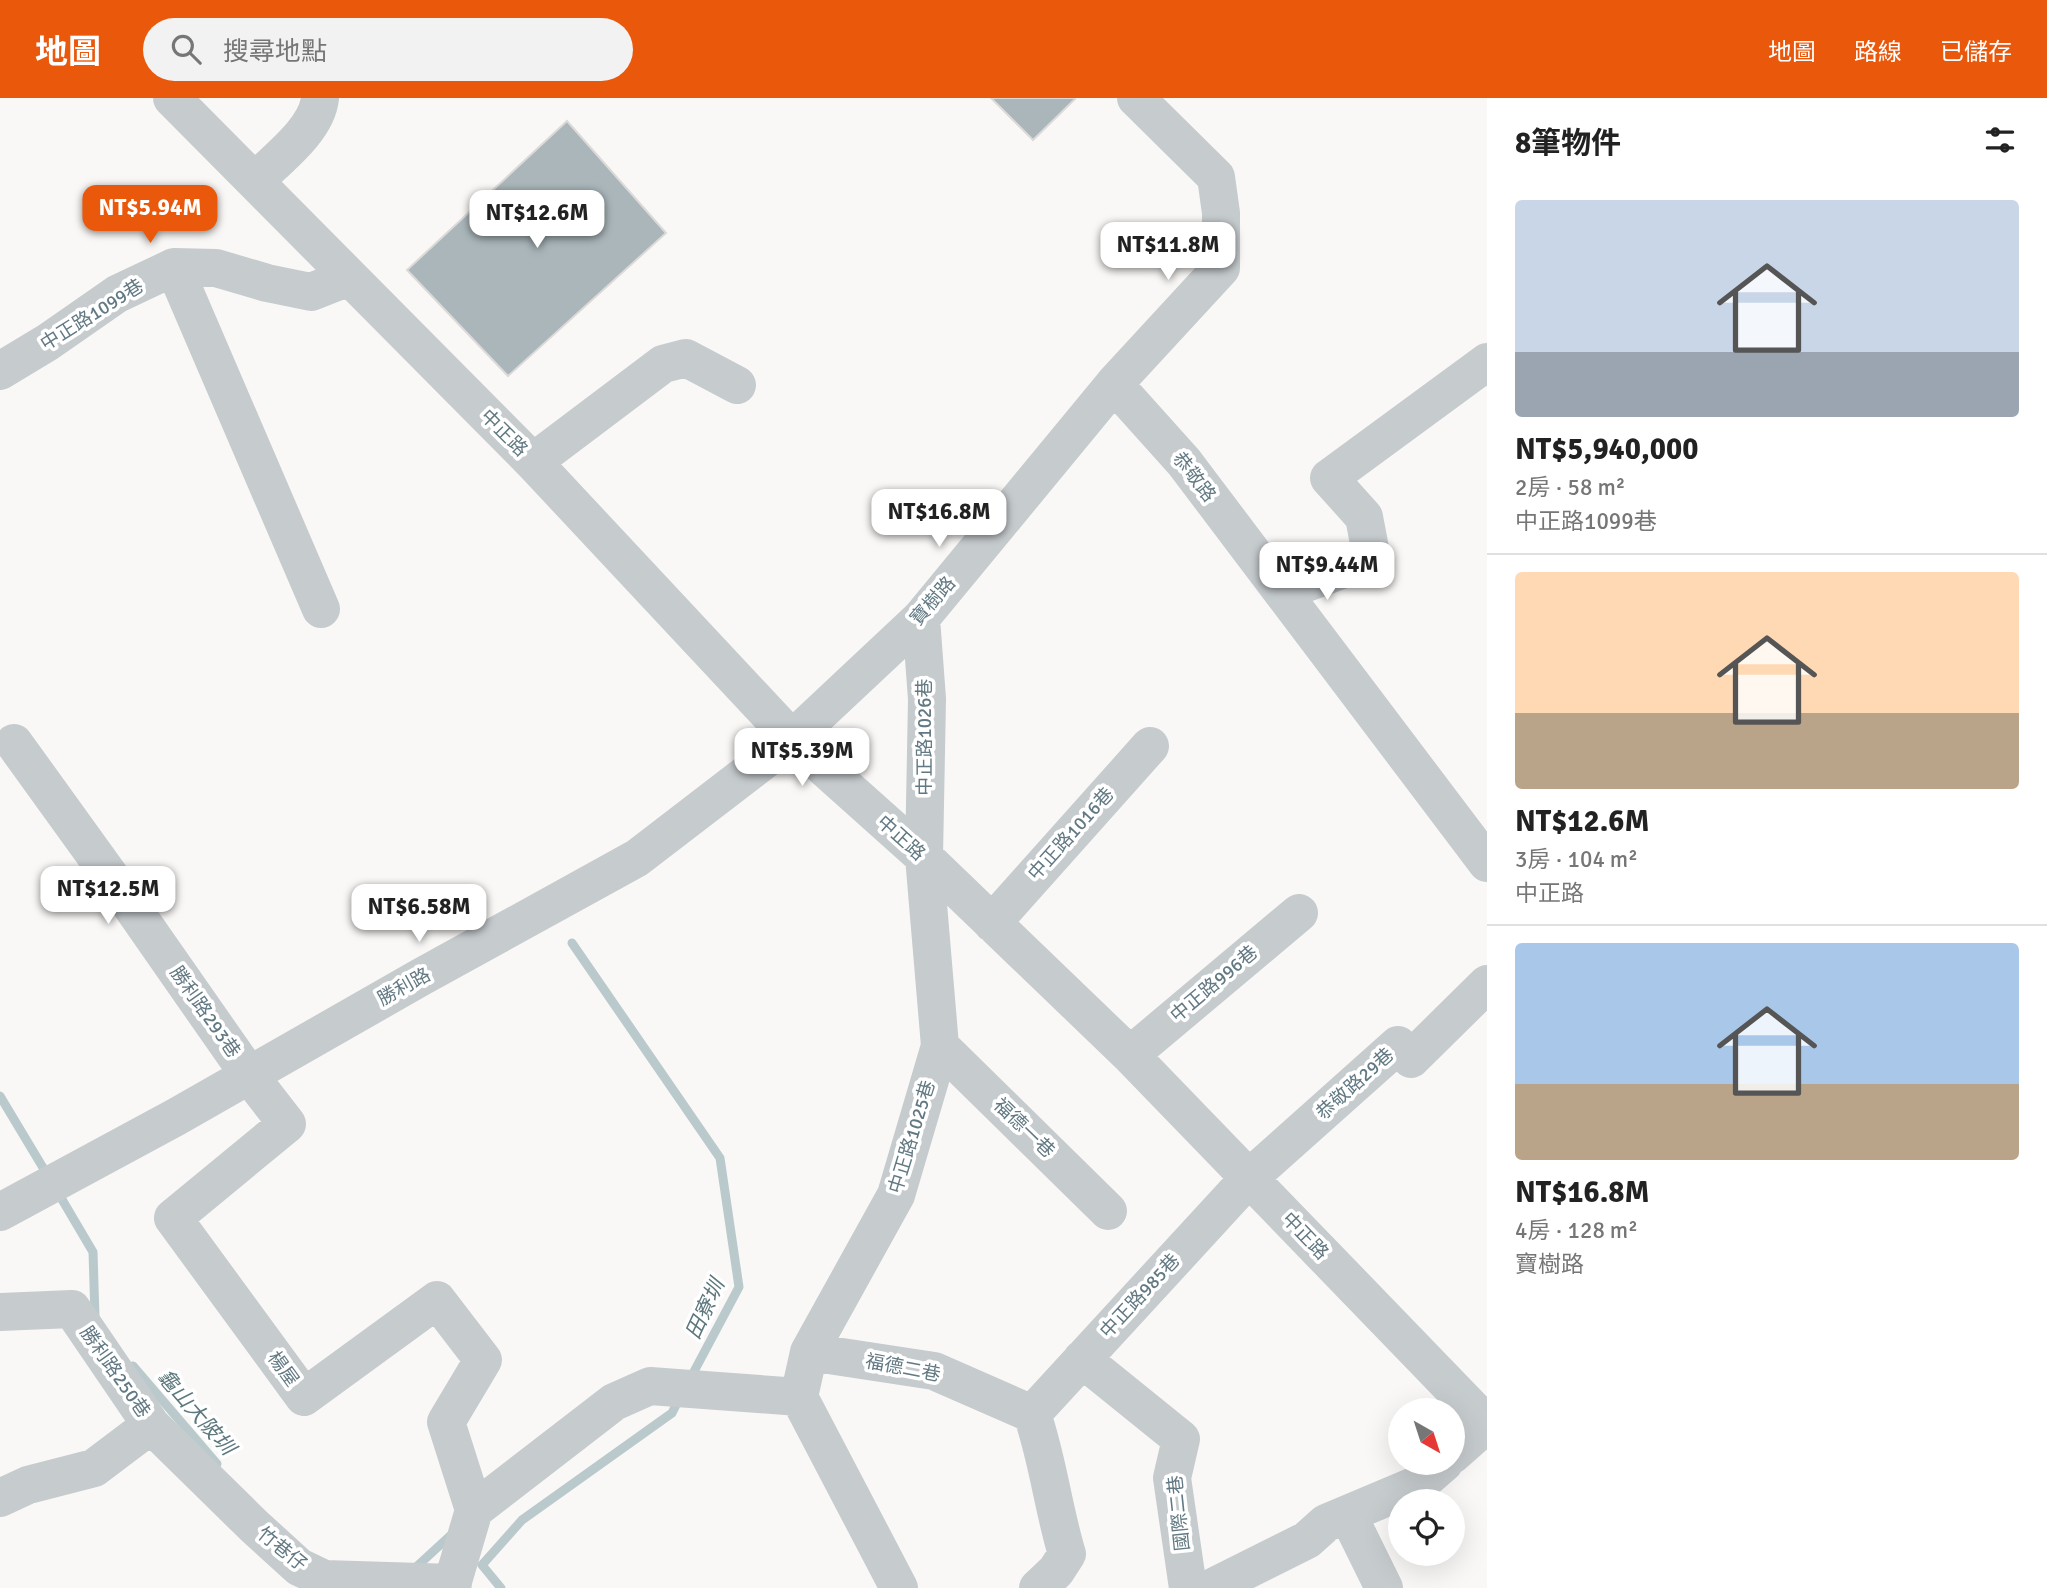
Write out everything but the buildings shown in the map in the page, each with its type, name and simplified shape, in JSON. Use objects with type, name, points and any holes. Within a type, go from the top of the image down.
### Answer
[{"type":"street","name":"中正路","points":[[172,98],[533,462],[792,739],[923,857],[1130,1055],[1487,1424]]},
{"type":"street","points":[[255,181],[305,132],[320,105],[320,98]]},
{"type":"street","points":[[1114,384],[1221,268],[1221,213],[1216,177],[1136,98]]},
{"type":"street","points":[[174,267],[321,609]]},
{"type":"street","name":"中正路1099巷","points":[[0,372],[117,294],[174,267],[216,268],[310,292],[349,277]]},
{"type":"street","points":[[533,462],[663,364],[685,358],[737,384]]},
{"type":"street","points":[[1282,592],[1372,559],[1364,517],[1329,478],[1487,362]]},
{"type":"street","name":"恭敬路","points":[[1114,384],[1184,462],[1487,863]]},
{"type":"street","name":"寶樹路","points":[[792,739],[920,618],[1114,384]]},
{"type":"street","name":"中正路1026巷","points":[[920,618],[927,699],[923,857]]},
{"type":"street","name":"勝利路","points":[[0,1212],[637,858],[792,739]]},
{"type":"street","name":"勝利路293巷","points":[[14,743],[249,1076]]},
{"type":"street","name":"中正路1016巷","points":[[992,923],[1150,746]]},
{"type":"street","name":"中正路1025巷","points":[[799,1397],[809,1352],[896,1195],[940,1046],[923,857]]},
{"type":"street","name":"中正路996巷","points":[[1130,1055],[1299,913]]},
{"type":"street","name":"恭敬路29巷","points":[[1249,1178],[1398,1045],[1411,1059],[1487,984]]},
{"type":"street","name":"福德一巷","points":[[940,1046],[1108,1211]]},
{"type":"street","name":"楊屋","points":[[249,1076],[287,1124],[173,1218],[304,1397],[437,1300],[483,1360],[446,1422],[474,1510]]},
{"type":"street","name":"中正路985巷","points":[[1032,1414],[1249,1178]]},
{"type":"street","name":"勝利路250巷","points":[[0,1312],[72,1309],[151,1424]]},
{"type":"street","name":"福德二巷","points":[[809,1352],[934,1371],[1032,1414]]},
{"type":"street","name":"國際二巷","points":[[1082,1359],[1181,1439],[1172,1478],[1188,1588]]},
{"type":"street","points":[[456,1580],[474,1510],[614,1402],[650,1385],[799,1397],[899,1588]]},
{"type":"street","points":[[1032,1414],[1042,1444],[1067,1555],[1056,1571],[1038,1588]]},
{"type":"street","points":[[0,1498],[28,1485],[94,1468],[151,1424]]},
{"type":"street","name":"竹巷仔","points":[[151,1424],[299,1567],[324,1579],[456,1580]]},
{"type":"street","points":[[1465,1443],[1487,1424]]},
{"type":"street","points":[[1211,1588],[1307,1540],[1325,1523],[1421,1483],[1430,1475]]},
{"type":"street","points":[[1348,1515],[1384,1588]]},
{"type":"waterway","name":"田寮圳","points":[[572,943],[720,1158],[739,1287],[690,1379]]},
{"type":"waterway","name":"龜山大陂圳","points":[[0,1096],[48,1176]]},
{"type":"waterway","name":"龜山大陂圳","points":[[57,1191],[93,1252],[95,1317]]},
{"type":"waterway","name":"龜山大陂圳","points":[[133,1366],[217,1464]]},
{"type":"waterway","name":"田寮圳","points":[[501,1588],[482,1565],[522,1520],[672,1413],[680,1397]]},
{"type":"waterway","name":"龜山大陂圳","points":[[414,1569],[451,1535],[452,1537]]}]
